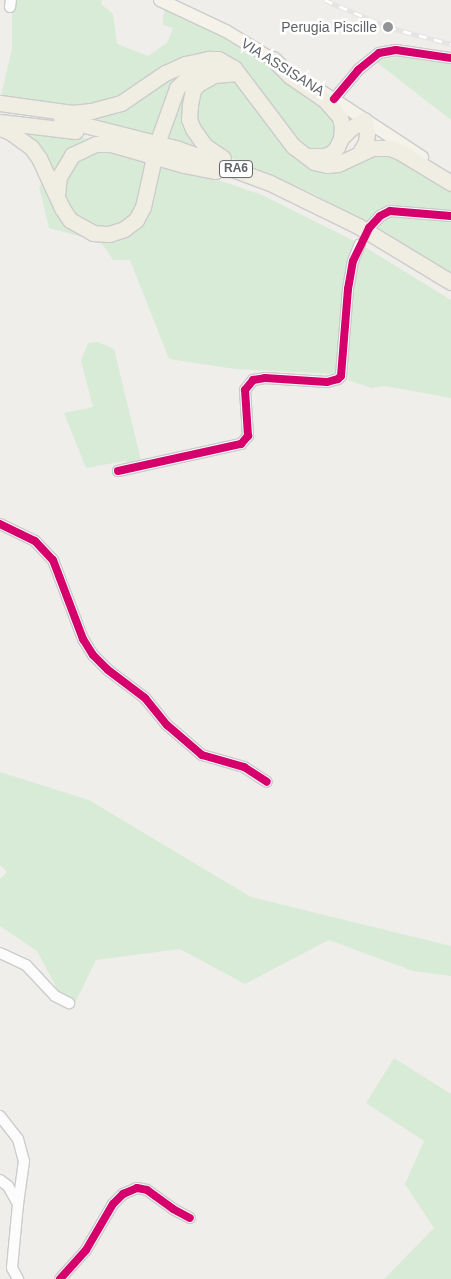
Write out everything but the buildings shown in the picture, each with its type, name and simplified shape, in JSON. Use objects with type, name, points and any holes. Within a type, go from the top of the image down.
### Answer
[{"type":"highway","points":[[0,103],[72,113],[106,108],[121,103],[172,70],[185,64],[209,59],[227,63],[293,146],[303,156],[314,162],[326,165],[338,164],[372,148],[390,148],[400,152],[451,183]]},
{"type":"highway","points":[[273,59],[290,76],[335,109],[342,127],[341,138]]},
{"type":"highway","points":[[160,136],[173,97],[183,81],[191,74],[212,68],[238,75]]},
{"type":"highway","points":[[238,75],[214,75],[198,84],[193,90],[189,118],[198,137],[215,155],[302,193],[325,209]]},
{"type":"highway","name":"RA6","points":[[0,108],[106,129],[176,148],[246,173],[325,209],[451,282]]},
{"type":"highway","points":[[303,156],[317,157],[332,153],[341,138],[351,128],[364,120],[367,132],[366,142],[360,154]]},
{"type":"highway","name":"RA6","points":[[0,122],[66,129],[109,138],[215,171],[302,206],[353,233],[451,292]]},
{"type":"highway","points":[[0,128],[10,132],[31,147],[39,158],[70,220],[81,228],[93,233],[109,234],[124,229],[136,220],[143,207],[153,162]]},
{"type":"highway","points":[[57,197],[60,177],[72,155],[96,144],[111,144],[184,166],[215,171]]},
{"type":"main road","name":"VIA ASSISANA","points":[[160,0],[226,31],[273,59],[451,176]]},
{"type":"street","points":[[334,99],[358,70],[379,53],[396,50],[411,51],[451,58]]},
{"type":"street","points":[[369,228],[380,216],[390,211],[451,216]]},
{"type":"street","points":[[118,471],[242,444],[248,436],[245,390],[253,380],[265,378],[327,382],[338,379],[340,376],[348,289],[353,261],[360,244]]},
{"type":"street","points":[[0,524],[35,541],[53,560],[83,639],[93,655],[108,670],[140,694],[167,725],[202,755],[244,767],[267,782]]},
{"type":"street","points":[[0,954],[26,965],[55,996],[70,1003]]},
{"type":"street","points":[[0,1116],[18,1138],[24,1161],[12,1268],[18,1279]]},
{"type":"street","points":[[0,1180],[8,1186],[18,1204]]},
{"type":"street","points":[[60,1279],[86,1250],[113,1204],[124,1194],[137,1188],[147,1190],[173,1209],[190,1218]]},
{"type":"green space","points":[[14,0],[102,0],[101,4],[113,14],[117,44],[148,56],[167,43],[173,28],[163,25],[164,8],[235,41],[270,64],[324,104],[339,128],[329,148],[318,152],[297,145],[242,65],[230,58],[123,93],[96,107],[60,107],[1,95],[12,49]]},
{"type":"green space","points":[[407,55],[451,64],[451,120],[375,61]]},
{"type":"green space","points":[[185,66],[156,137],[85,116]]},
{"type":"green space","points":[[212,78],[237,80],[310,164],[381,150],[451,184],[451,276],[314,194],[215,151],[195,129],[193,96]]},
{"type":"green space","points":[[184,88],[190,93],[202,150],[165,139]]},
{"type":"green space","points":[[9,127],[92,139],[82,151],[101,146],[174,165],[262,195],[360,244],[451,300],[451,398],[385,386],[371,388],[348,380],[351,299],[343,301],[335,374],[235,369],[169,359],[130,260],[113,260],[101,242],[49,228],[39,186],[52,176]]},
{"type":"green space","points":[[98,342],[114,349],[142,464],[132,464],[125,461],[86,468],[64,413],[93,407],[81,361],[88,343]]},
{"type":"green space","points":[[0,772],[89,800],[251,897],[451,946],[451,976],[413,971],[329,940],[245,984],[180,949],[96,960],[75,1003],[61,996],[37,951],[0,926],[0,879],[7,872],[0,865]]},
{"type":"green space","points":[[394,1058],[451,1094],[451,1279],[384,1279],[434,1228],[405,1184],[424,1141],[366,1103]]},
{"type":"railway","points":[[325,0],[388,27],[451,44]]},
{"type":"cycle path","points":[[334,99],[358,70],[379,53],[396,50],[451,58]]},
{"type":"cycle path","points":[[118,471],[241,444],[248,436],[245,390],[253,380],[265,378],[327,382],[338,379],[341,376],[348,289],[353,261],[369,228],[380,216],[390,211],[451,216]]},
{"type":"cycle path","points":[[0,524],[35,541],[53,560],[83,639],[93,655],[108,670],[145,698],[167,725],[202,755],[244,767],[267,782]]},
{"type":"cycle path","points":[[60,1279],[86,1250],[113,1204],[123,1194],[137,1188],[147,1190],[173,1209],[190,1218]]},
{"type":"place","name":"Perugia Piscille","points":[[388,27]]}]
